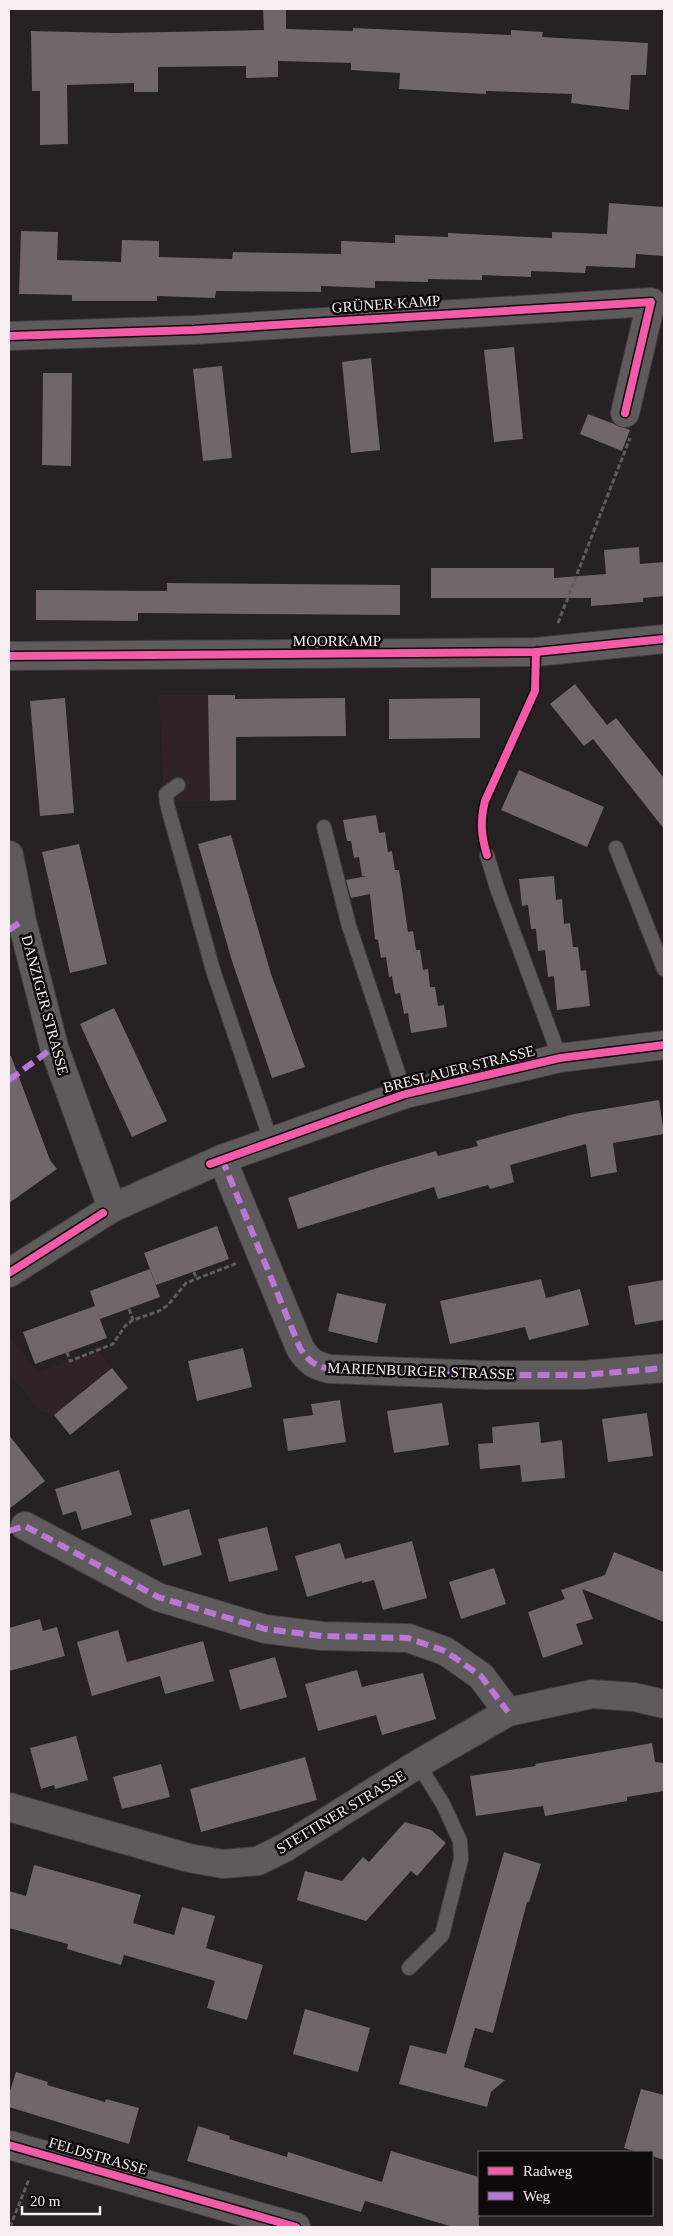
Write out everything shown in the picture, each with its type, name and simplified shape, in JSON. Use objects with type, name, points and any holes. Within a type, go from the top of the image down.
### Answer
[{"type":"street","name":"GRÜNER KAMP","points":[[9,336],[213,328],[588,304],[651,302],[625,413]]},
{"type":"street","name":"MOORKAMP","points":[[9,656],[546,652],[664,639]]},
{"type":"street","name":"DANZIGER STRASSE","points":[[9,856],[24,930],[54,1047],[112,1208]]},
{"type":"street","name":"BRESLAUER STRASSE","points":[[9,1272],[112,1208],[222,1159],[405,1094],[560,1058],[664,1044]]},
{"type":"street","name":"MARIENBURGER STRASSE","points":[[222,1159],[300,1348],[308,1360],[317,1366],[330,1369],[486,1375],[584,1375],[664,1368]]},
{"type":"street","points":[[25,1526],[158,1597],[265,1629],[322,1636],[408,1638],[445,1651],[481,1676],[508,1712]]},
{"type":"street","name":"STETTINER STRASSE","points":[[9,1807],[189,1858],[223,1864],[258,1860],[286,1847],[418,1764],[508,1712],[592,1694],[634,1697],[664,1704]]},
{"type":"street","name":"FELDSTRASSE","points":[[9,2145],[296,2227]]},
{"type":"lane","points":[[178,785],[166,794],[167,804],[213,970],[271,1141]]},
{"type":"lane","name":"BRESLAUER STRASSE","points":[[324,827],[350,926],[405,1094]]},
{"type":"lane","points":[[616,848],[664,969]]},
{"type":"lane","name":"BRESLAUER STRASSE","points":[[487,855],[497,888],[560,1058]]},
{"type":"lane","points":[[409,1968],[442,1935],[461,1859],[460,1841],[443,1804],[418,1764]]},
{"type":"path","points":[[546,652],[622,460]]},
{"type":"path","points":[[67,1352],[70,1361],[106,1348],[113,1344],[125,1326],[133,1320],[159,1311],[168,1305],[179,1290],[196,1278],[261,1255]]},
{"type":"path","points":[[194,1272],[196,1278]]},
{"type":"path","points":[[129,1309],[133,1320]]},
{"type":"path","points":[[10,2227],[39,2154]]},
{"type":"shaded area","points":[[159,695],[208,695],[210,801],[164,802]]},
{"type":"shaded area","points":[[9,1336],[39,1372],[98,1351],[112,1368],[54,1415],[40,1411],[9,1373]]},
{"type":"building","points":[[263,9],[286,9],[286,29],[353,31],[353,28],[511,35],[511,30],[543,32],[542,37],[648,43],[646,75],[631,75],[629,110],[571,103],[572,94],[486,91],[486,94],[399,89],[400,73],[351,70],[351,63],[278,61],[278,77],[246,78],[246,66],[158,67],[158,92],[134,92],[134,83],[67,85],[68,144],[40,145],[40,91],[32,91],[31,31],[115,33],[264,30]]},
{"type":"building","points":[[609,203],[664,207],[664,256],[636,254],[635,268],[586,266],[585,273],[531,271],[531,277],[482,275],[482,280],[428,279],[428,282],[375,281],[375,288],[321,286],[321,292],[216,291],[215,298],[157,296],[157,301],[72,301],[72,295],[19,294],[21,231],[58,232],[57,260],[121,262],[122,240],[159,241],[159,257],[232,259],[233,252],[341,254],[341,241],[395,243],[395,235],[448,237],[448,233],[552,238],[552,232],[607,234]]},
{"type":"building","points":[[514,347],[523,439],[494,442],[484,350]]},
{"type":"building","points":[[371,358],[380,450],[351,453],[342,362]]},
{"type":"building","points":[[222,366],[232,458],[203,461],[193,369]]},
{"type":"building","points":[[43,373],[72,373],[71,466],[42,465]]},
{"type":"building","points":[[588,414],[630,430],[622,451],[580,434]]},
{"type":"building","points":[[639,547],[640,564],[664,562],[664,596],[643,598],[643,602],[591,606],[591,598],[431,598],[431,568],[554,568],[554,578],[606,574],[604,550]]},
{"type":"building","points":[[167,583],[400,585],[400,615],[138,613],[138,621],[36,620],[36,590],[167,591]]},
{"type":"building","points":[[575,684],[607,725],[616,718],[664,778],[664,829],[593,739],[584,746],[550,704]]},
{"type":"building","points":[[208,695],[235,695],[235,699],[345,698],[346,736],[236,737],[236,800],[210,801]]},
{"type":"building","points":[[65,698],[74,813],[40,816],[30,701]]},
{"type":"building","points":[[480,698],[480,738],[389,739],[389,699]]},
{"type":"building","points":[[519,770],[604,807],[587,847],[501,810]]},
{"type":"building","points":[[376,815],[379,833],[385,832],[388,852],[392,851],[395,870],[399,870],[408,932],[413,931],[416,950],[420,950],[423,970],[428,969],[430,987],[435,987],[438,1006],[444,1005],[447,1027],[411,1033],[408,1013],[404,1014],[400,993],[395,994],[392,976],[389,977],[386,957],[381,958],[378,940],[375,939],[370,894],[351,898],[346,880],[367,876],[362,876],[359,857],[354,858],[351,841],[347,841],[343,820]]},
{"type":"building","points":[[231,835],[271,974],[305,1067],[272,1078],[232,961],[198,844]]},
{"type":"building","points":[[79,844],[107,964],[70,973],[42,852]]},
{"type":"building","points":[[554,876],[556,900],[562,899],[564,924],[570,923],[573,947],[578,947],[581,971],[586,970],[590,1006],[557,1010],[554,976],[548,977],[545,950],[538,951],[536,929],[531,929],[528,905],[522,906],[519,879]]},
{"type":"building","points":[[114,1008],[167,1121],[132,1137],[80,1024]]},
{"type":"building","points":[[9,1056],[11,1056],[50,1160],[57,1169],[9,1203]]},
{"type":"building","points":[[659,1100],[664,1134],[613,1143],[617,1172],[591,1177],[586,1144],[510,1165],[514,1182],[490,1189],[488,1185],[438,1199],[434,1187],[298,1229],[288,1198],[377,1168],[436,1151],[438,1156],[478,1146],[476,1141],[574,1114]]},
{"type":"building","points":[[217,1226],[229,1259],[156,1285],[144,1253]]},
{"type":"building","points":[[150,1269],[160,1297],[100,1319],[96,1309],[107,1338],[35,1364],[23,1332],[95,1306],[90,1291]]},
{"type":"building","points":[[541,1279],[546,1298],[580,1289],[589,1325],[529,1340],[525,1327],[450,1344],[440,1301]]},
{"type":"building","points":[[664,1280],[664,1320],[635,1325],[628,1286]]},
{"type":"building","points":[[337,1293],[386,1304],[377,1343],[328,1331]]},
{"type":"building","points":[[243,1348],[252,1387],[197,1401],[188,1361]]},
{"type":"building","points":[[112,1368],[128,1388],[70,1435],[54,1415]]},
{"type":"building","points":[[340,1400],[346,1442],[288,1451],[283,1419],[313,1415],[311,1404]]},
{"type":"building","points":[[442,1403],[449,1445],[394,1453],[387,1411]]},
{"type":"building","points":[[647,1413],[653,1456],[608,1462],[602,1419]]},
{"type":"building","points":[[539,1422],[541,1443],[562,1440],[565,1478],[522,1482],[520,1465],[480,1469],[478,1444],[493,1443],[492,1427]]},
{"type":"building","points":[[9,1435],[45,1481],[9,1509]]},
{"type":"building","points":[[119,1470],[132,1515],[82,1530],[76,1511],[63,1515],[55,1489]]},
{"type":"building","points":[[189,1509],[202,1555],[163,1566],[150,1520]]},
{"type":"building","points":[[267,1527],[278,1570],[229,1582],[218,1539]]},
{"type":"building","points":[[412,1541],[427,1598],[383,1610],[374,1580],[362,1583],[362,1581],[307,1597],[295,1556],[340,1543],[345,1559]]},
{"type":"building","points":[[614,1552],[664,1572],[664,1622],[582,1589],[593,1619],[576,1624],[583,1644],[543,1658],[528,1612],[565,1599],[561,1590],[605,1575]]},
{"type":"building","points":[[494,1568],[506,1604],[461,1619],[449,1582]]},
{"type":"building","points":[[40,1619],[43,1631],[57,1627],[65,1656],[9,1671],[9,1628]]},
{"type":"building","points":[[118,1630],[127,1662],[203,1641],[214,1681],[165,1694],[160,1676],[92,1696],[77,1642]]},
{"type":"building","points":[[275,1657],[287,1697],[240,1710],[229,1670]]},
{"type":"building","points":[[357,1670],[362,1687],[423,1673],[436,1719],[382,1735],[376,1715],[318,1731],[305,1684]]},
{"type":"building","points":[[76,1736],[88,1780],[55,1789],[54,1785],[41,1789],[30,1748]]},
{"type":"building","points":[[652,1743],[655,1762],[664,1763],[664,1791],[627,1797],[627,1801],[545,1816],[543,1806],[476,1816],[470,1776],[536,1766],[535,1764]]},
{"type":"building","points":[[305,1757],[317,1800],[201,1832],[190,1789]]},
{"type":"building","points":[[161,1764],[170,1797],[122,1809],[113,1777]]},
{"type":"building","points":[[405,1822],[431,1830],[446,1843],[417,1876],[411,1871],[366,1921],[297,1900],[305,1871],[342,1881],[363,1857],[369,1862]]},
{"type":"building","points":[[504,1852],[541,1864],[529,1902],[527,1902],[493,2033],[475,2028],[464,2067],[505,2080],[491,2092],[487,2107],[399,2084],[410,2045],[446,2054]]},
{"type":"building","points":[[34,1865],[141,1895],[133,1923],[174,1935],[182,1907],[215,1916],[206,1948],[263,1965],[247,2020],[207,2008],[215,1981],[124,1955],[121,1965],[67,1949],[68,1944],[9,1928],[9,1891],[26,1896]]},
{"type":"building","points":[[305,2009],[370,2028],[358,2072],[293,2054]]},
{"type":"building","points":[[16,2072],[48,2082],[47,2085],[105,2102],[106,2099],[139,2108],[129,2144],[9,2107],[9,2094]]},
{"type":"building","points":[[641,2089],[664,2095],[664,2160],[653,2156],[653,2151],[634,2151],[624,2148]]},
{"type":"building","points":[[198,2126],[230,2136],[229,2139],[287,2157],[288,2152],[382,2182],[391,2151],[478,2177],[479,2227],[453,2227],[365,2201],[361,2212],[187,2161]]},
{"type":"marked path","points":[[9,930],[22,921]]},
{"type":"marked path","points":[[9,1080],[54,1047]]},
{"type":"marked path","points":[[222,1159],[300,1348],[309,1360],[320,1366],[330,1369],[486,1375],[584,1375],[664,1368]]},
{"type":"marked path","points":[[9,1531],[25,1526],[158,1597],[265,1629],[322,1636],[408,1638],[445,1651],[481,1676],[508,1712]]},
{"type":"cycle path","points":[[9,336],[194,330],[651,302],[625,413]]},
{"type":"cycle path","points":[[9,656],[536,652],[664,639]]},
{"type":"cycle path","points":[[487,855],[482,828],[485,801],[535,691],[536,652]]},
{"type":"cycle path","points":[[210,1164],[405,1094],[560,1058],[664,1045]]},
{"type":"cycle path","points":[[9,1273],[103,1213]]},
{"type":"cycle path","points":[[9,2145],[296,2227]]}]
